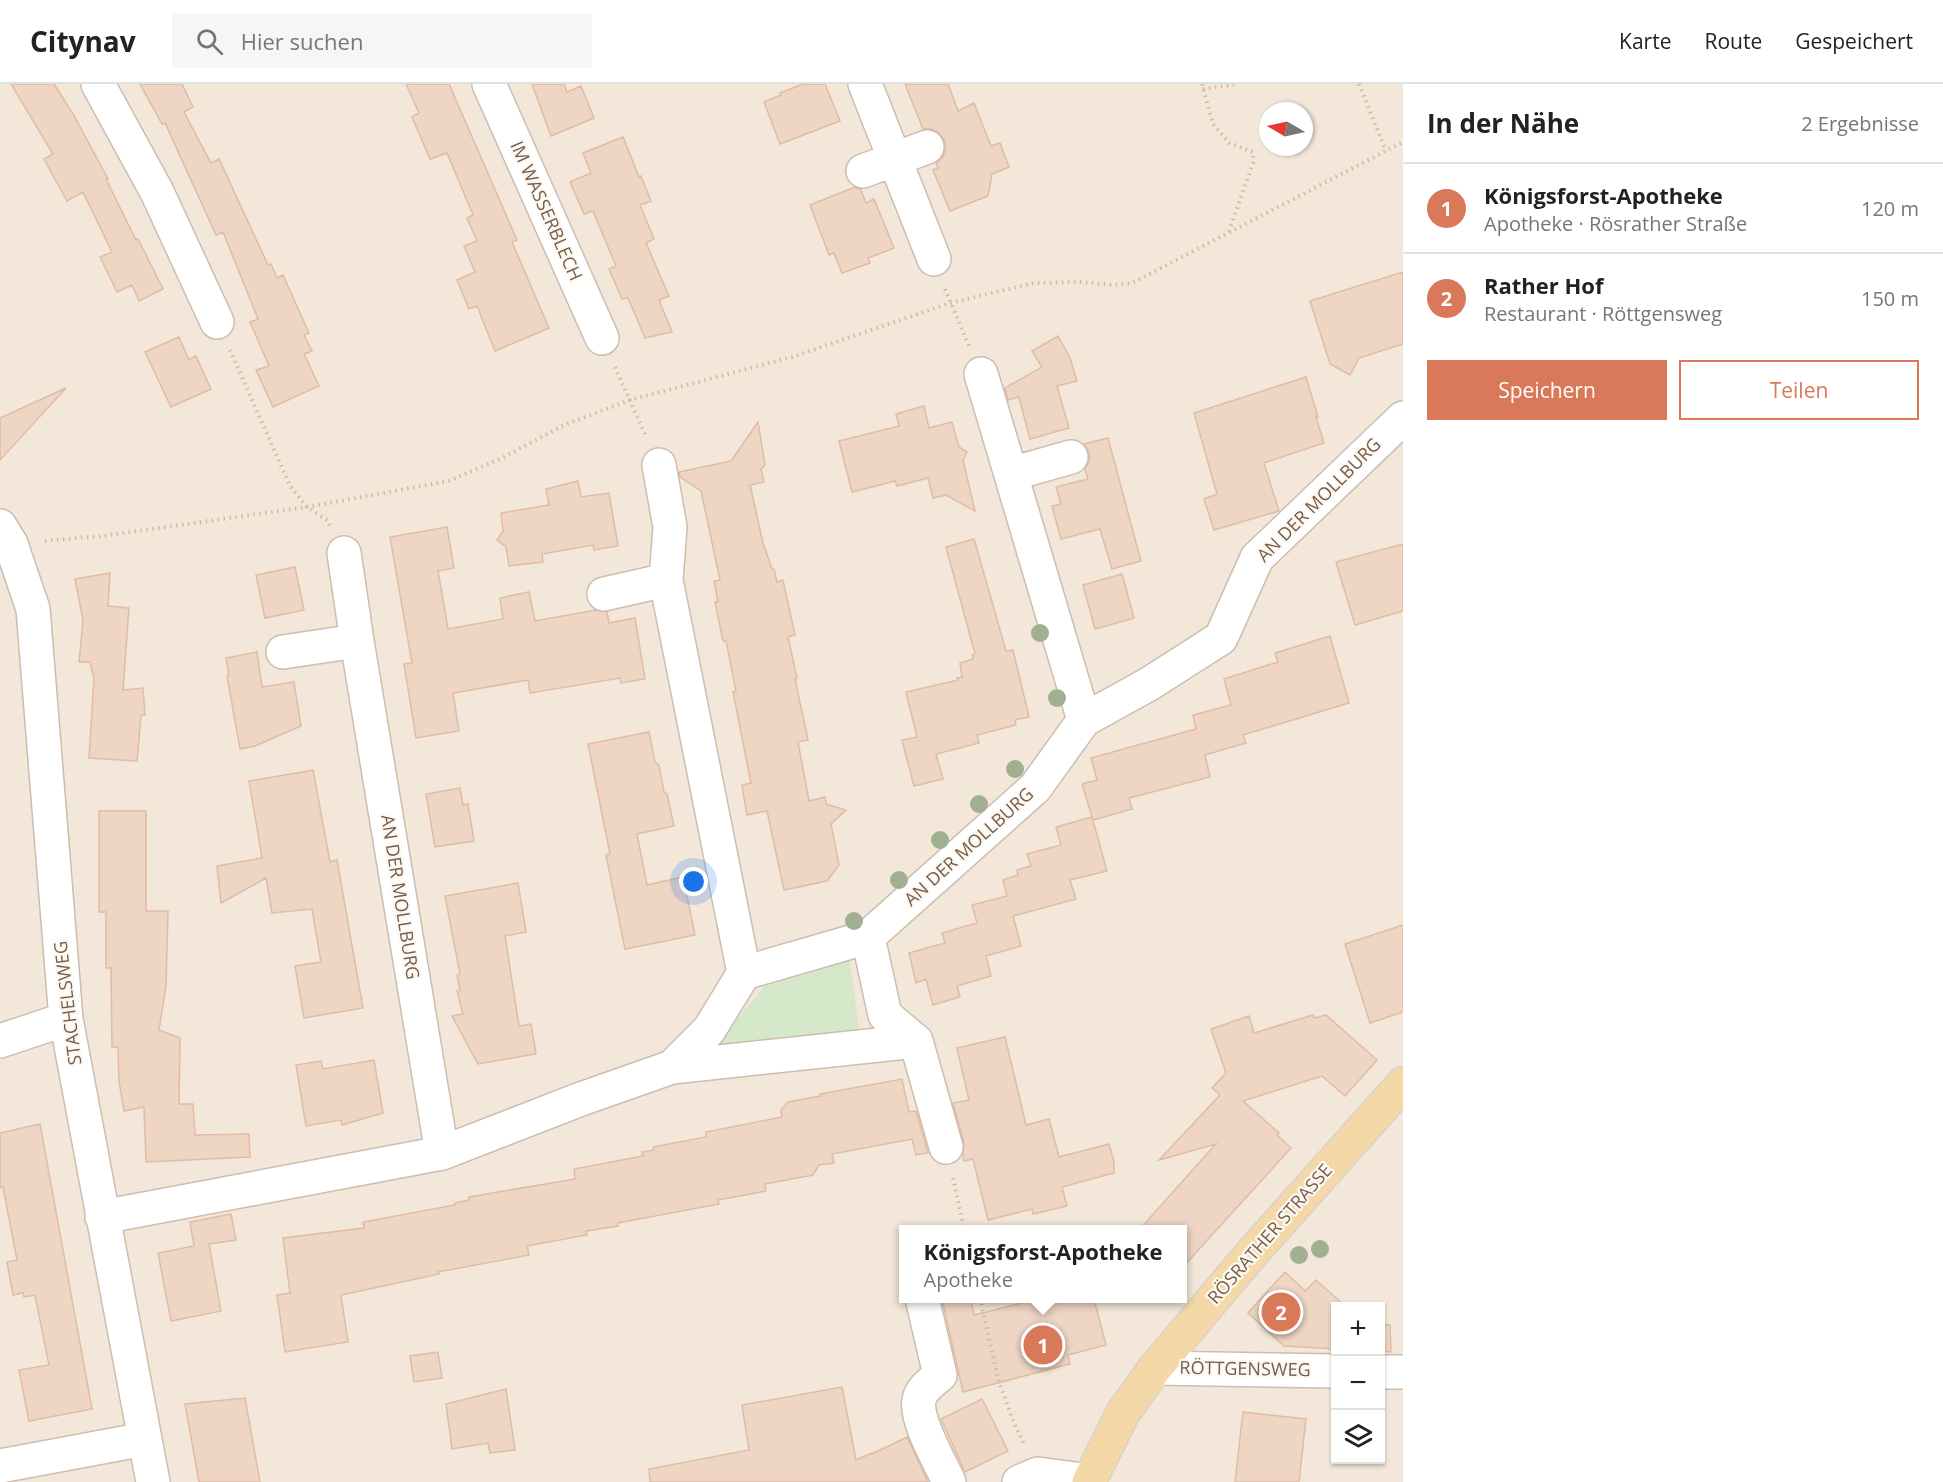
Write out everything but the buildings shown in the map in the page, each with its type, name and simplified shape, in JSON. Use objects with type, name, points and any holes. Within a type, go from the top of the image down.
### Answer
[{"type":"main road","name":"RÖSRATHER STRASSE","points":[[1090,1481],[1123,1413],[1155,1368],[1253,1252],[1403,1084]]},
{"type":"street","points":[[98,84],[157,192],[217,322]]},
{"type":"street","name":"IM WASSERBLECH","points":[[489,84],[602,338]]},
{"type":"street","points":[[865,84],[934,259]]},
{"type":"street","points":[[863,171],[927,147]]},
{"type":"street","points":[[981,374],[1084,720]]},
{"type":"street","name":"AN DER MOLLBURG","points":[[744,973],[868,937],[1035,788],[1084,720],[1149,684],[1221,638],[1257,558],[1403,418]]},
{"type":"street","points":[[1011,474],[1071,457]]},
{"type":"street","points":[[659,465],[670,527],[666,580],[744,973],[709,1030],[672,1068]]},
{"type":"street","name":"STACHELSWEG","points":[[6,535],[33,609],[66,1019],[153,1482]]},
{"type":"street","name":"AN DER MOLLBURG","points":[[344,553],[442,1153]]},
{"type":"street","points":[[604,594],[666,580]]},
{"type":"street","points":[[283,652],[357,641]]},
{"type":"street","points":[[868,937],[885,1016],[916,1041],[946,1147]]},
{"type":"street","points":[[0,1041],[66,1019]]},
{"type":"street","points":[[102,1217],[442,1153],[581,1098],[672,1068],[916,1041]]},
{"type":"street","points":[[923,1303],[940,1375],[927,1386],[919,1398],[919,1416],[950,1482]]},
{"type":"street","name":"RÖTTGENSWEG","points":[[1155,1368],[1331,1371]]},
{"type":"street","points":[[1385,1372],[1403,1372]]},
{"type":"street","points":[[0,1466],[145,1439]]},
{"type":"street","points":[[1029,1478],[1090,1481]]},
{"type":"path","points":[[1229,232],[1253,164],[1253,152],[1229,143],[1213,124],[1203,87],[1237,84]]},
{"type":"path","points":[[1359,84],[1386,151]]},
{"type":"path","points":[[6,535],[102,536],[307,507],[449,481],[504,457],[564,425],[630,400],[792,357],[950,303],[1034,283],[1082,282],[1113,285],[1132,283],[1403,142]]},
{"type":"path","points":[[934,259],[950,303],[981,374]]},
{"type":"path","points":[[217,322],[290,486],[307,507],[327,520],[344,553]]},
{"type":"path","points":[[602,338],[659,465]]},
{"type":"path","points":[[946,1147],[963,1225]]},
{"type":"path","points":[[981,1303],[999,1382],[1014,1423],[1029,1478]]},
{"type":"shaded area","points":[[0,84],[1403,84],[1403,1482],[0,1482]]},
{"type":"green space","points":[[850,960],[859,1032],[725,1055],[714,1046],[769,981]]},
{"type":"place","name":"Rather Hof","points":[[1281,1312]]},
{"type":"place","name":"Königsforst-Apotheke","points":[[1043,1345]]}]
